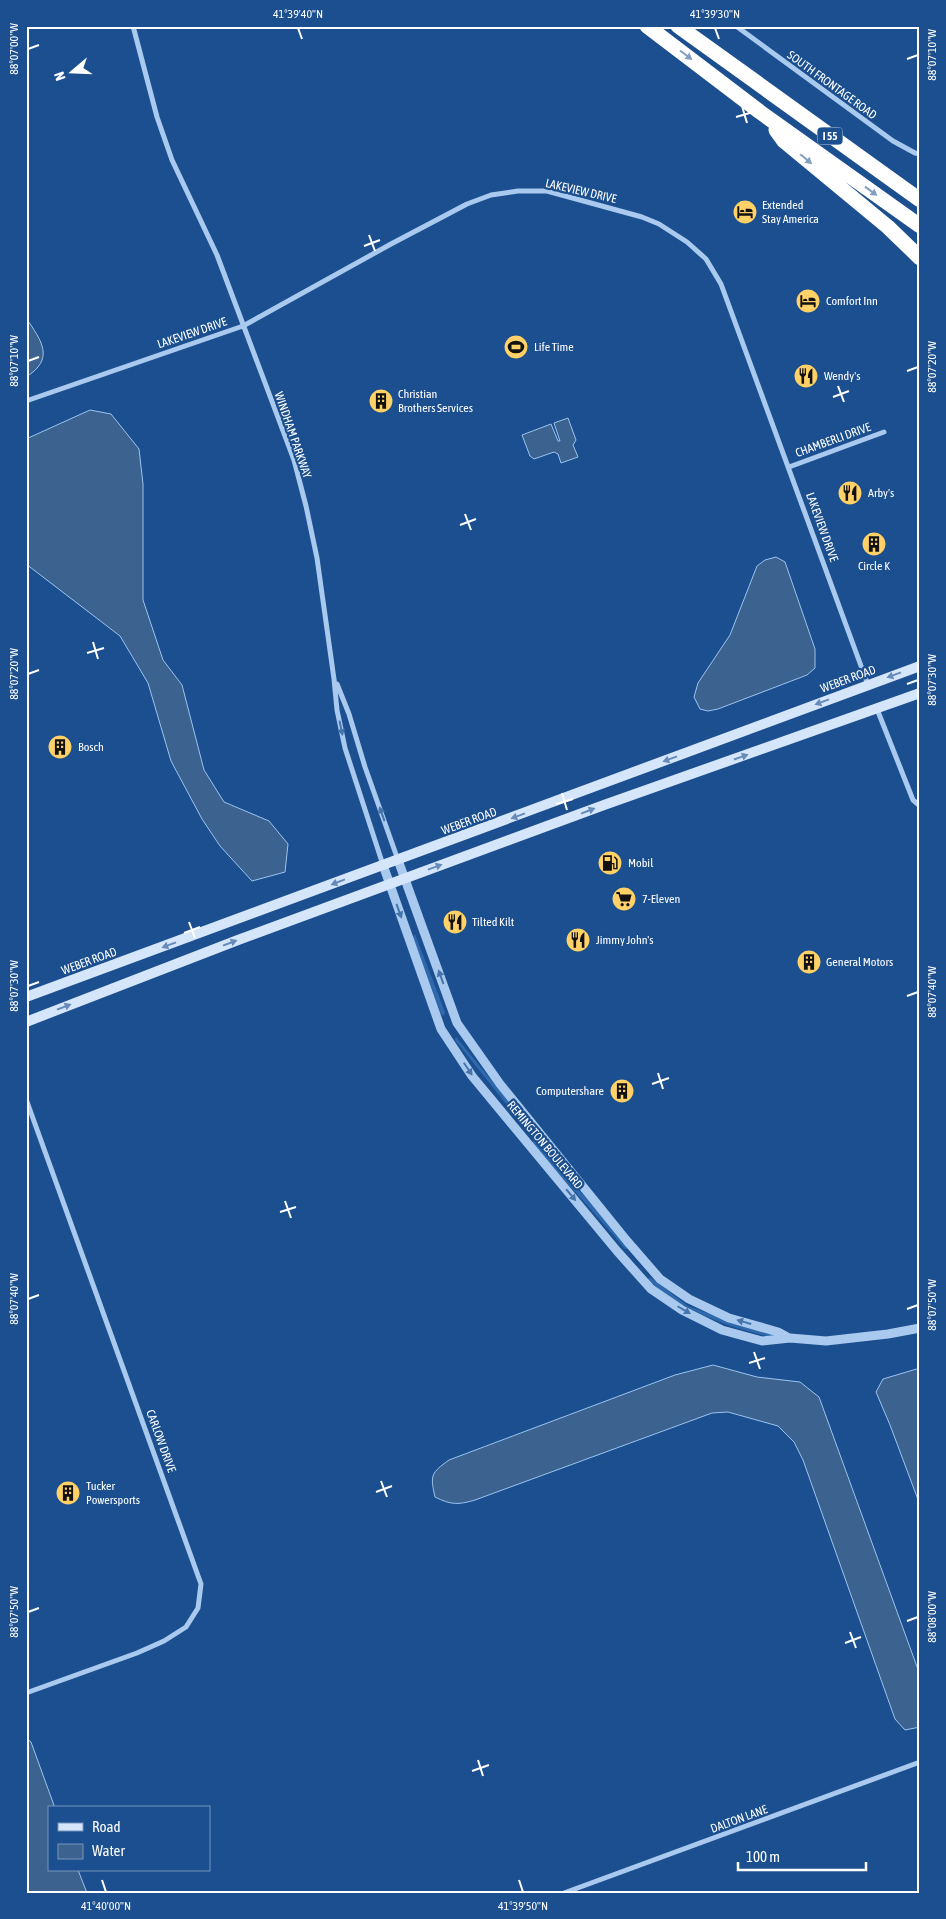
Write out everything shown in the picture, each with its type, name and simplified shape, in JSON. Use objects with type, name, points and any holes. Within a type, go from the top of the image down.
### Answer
[{"type":"highway","name":"I 55","points":[[647,26],[760,112],[920,226]]},
{"type":"highway","name":"I 55","points":[[678,26],[920,200]]},
{"type":"highway","points":[[740,72],[920,195]]},
{"type":"highway","points":[[760,112],[784,141],[888,227],[920,258]]},
{"type":"main road","name":"WEBER ROAD","points":[[26,998],[920,666]]},
{"type":"main road","points":[[26,1022],[405,878],[920,693]]},
{"type":"street","name":"WINDHAM PARKWAY","points":[[134,26],[157,117],[172,160],[217,255],[294,460],[317,558],[337,710],[350,768],[383,865]]},
{"type":"street","name":"SOUTH FRONTAGE ROAD","points":[[736,26],[893,141],[920,154]]},
{"type":"street","name":"LAKEVIEW DRIVE","points":[[26,401],[243,326],[467,204],[491,195],[518,191],[548,191],[642,217],[659,224],[687,242],[706,259],[721,284],[732,308],[868,685]]},
{"type":"street","name":"CHAMBERLI DRIVE","points":[[789,467],[884,432]]},
{"type":"street","points":[[334,679],[349,714],[359,750],[398,860]]},
{"type":"street","points":[[877,709],[913,800],[920,806]]},
{"type":"street","name":"REMINGTON BOULEVARD","points":[[398,860],[457,1023],[500,1084],[627,1241],[660,1279],[689,1299],[729,1318],[778,1332],[790,1338]]},
{"type":"street","name":"REMINGTON BOULEVARD","points":[[383,865],[441,1029],[472,1076],[617,1251],[652,1288],[682,1310],[722,1330],[762,1341],[790,1338],[826,1341],[888,1334],[920,1328]]},
{"type":"street","name":"CARLOW DRIVE","points":[[26,1099],[201,1584],[198,1608],[186,1627],[164,1641],[137,1653],[26,1693]]},
{"type":"street","name":"DALTON LANE","points":[[564,1893],[920,1762]]},
{"type":"shaded area","points":[[415,934],[445,1012],[444,1016],[441,1014],[413,937]]},
{"type":"shaded area","points":[[456,1037],[514,1110],[511,1110],[455,1040]]},
{"type":"shaded area","points":[[534,1140],[560,1171],[597,1209],[628,1249],[625,1249],[543,1156],[532,1143]]},
{"type":"shaded area","points":[[650,1277],[688,1306],[732,1322],[779,1334],[775,1338],[760,1335],[707,1317],[659,1291],[649,1282],[648,1279]]},
{"type":"water","points":[[26,318],[41,342],[43,356],[35,370],[26,377]]},
{"type":"water","points":[[90,410],[111,414],[139,449],[143,484],[143,600],[163,660],[182,685],[204,770],[224,802],[269,821],[288,844],[285,872],[252,881],[220,846],[202,819],[171,761],[148,683],[120,636],[26,564],[26,439]]},
{"type":"water","points":[[568,418],[576,440],[573,445],[578,457],[561,463],[558,454],[554,452],[534,459],[530,456],[522,435],[551,424],[558,441],[560,441],[554,423]]},
{"type":"water","points":[[776,557],[785,562],[815,649],[815,668],[807,675],[718,709],[708,711],[700,709],[694,697],[698,683],[730,635],[757,566],[765,560]]},
{"type":"water","points":[[713,1365],[757,1377],[800,1382],[819,1397],[920,1675],[920,1727],[905,1730],[895,1719],[803,1460],[794,1442],[778,1426],[728,1412],[712,1413],[475,1500],[455,1503],[446,1502],[435,1497],[433,1475],[449,1460],[675,1375]]},
{"type":"water","points":[[920,1368],[920,1505],[876,1392],[883,1379]]},
{"type":"water","points":[[26,1738],[31,1742],[54,1806],[48,1806],[48,1872],[79,1872],[87,1893],[26,1893]]},
{"type":"place","name":"Extended Stay America","points":[[745,212]]},
{"type":"place","name":"Comfort Inn","points":[[808,301]]},
{"type":"place","name":"Life Time","points":[[516,347]]},
{"type":"place","name":"Wendy's","points":[[806,376]]},
{"type":"place","name":"Christian Brothers Services","points":[[381,401]]},
{"type":"place","name":"Arby's","points":[[850,493]]},
{"type":"place","name":"Circle K","points":[[874,544]]},
{"type":"place","name":"Bosch","points":[[60,747]]},
{"type":"place","name":"Mobil","points":[[610,863]]},
{"type":"place","name":"7-Eleven","points":[[624,899]]},
{"type":"place","name":"Tilted Kilt","points":[[455,922]]},
{"type":"place","name":"Jimmy John's","points":[[578,940]]},
{"type":"place","name":"General Motors","points":[[809,962]]},
{"type":"place","name":"Computershare","points":[[622,1091]]},
{"type":"place","name":"Tucker Powersports","points":[[68,1493]]}]
